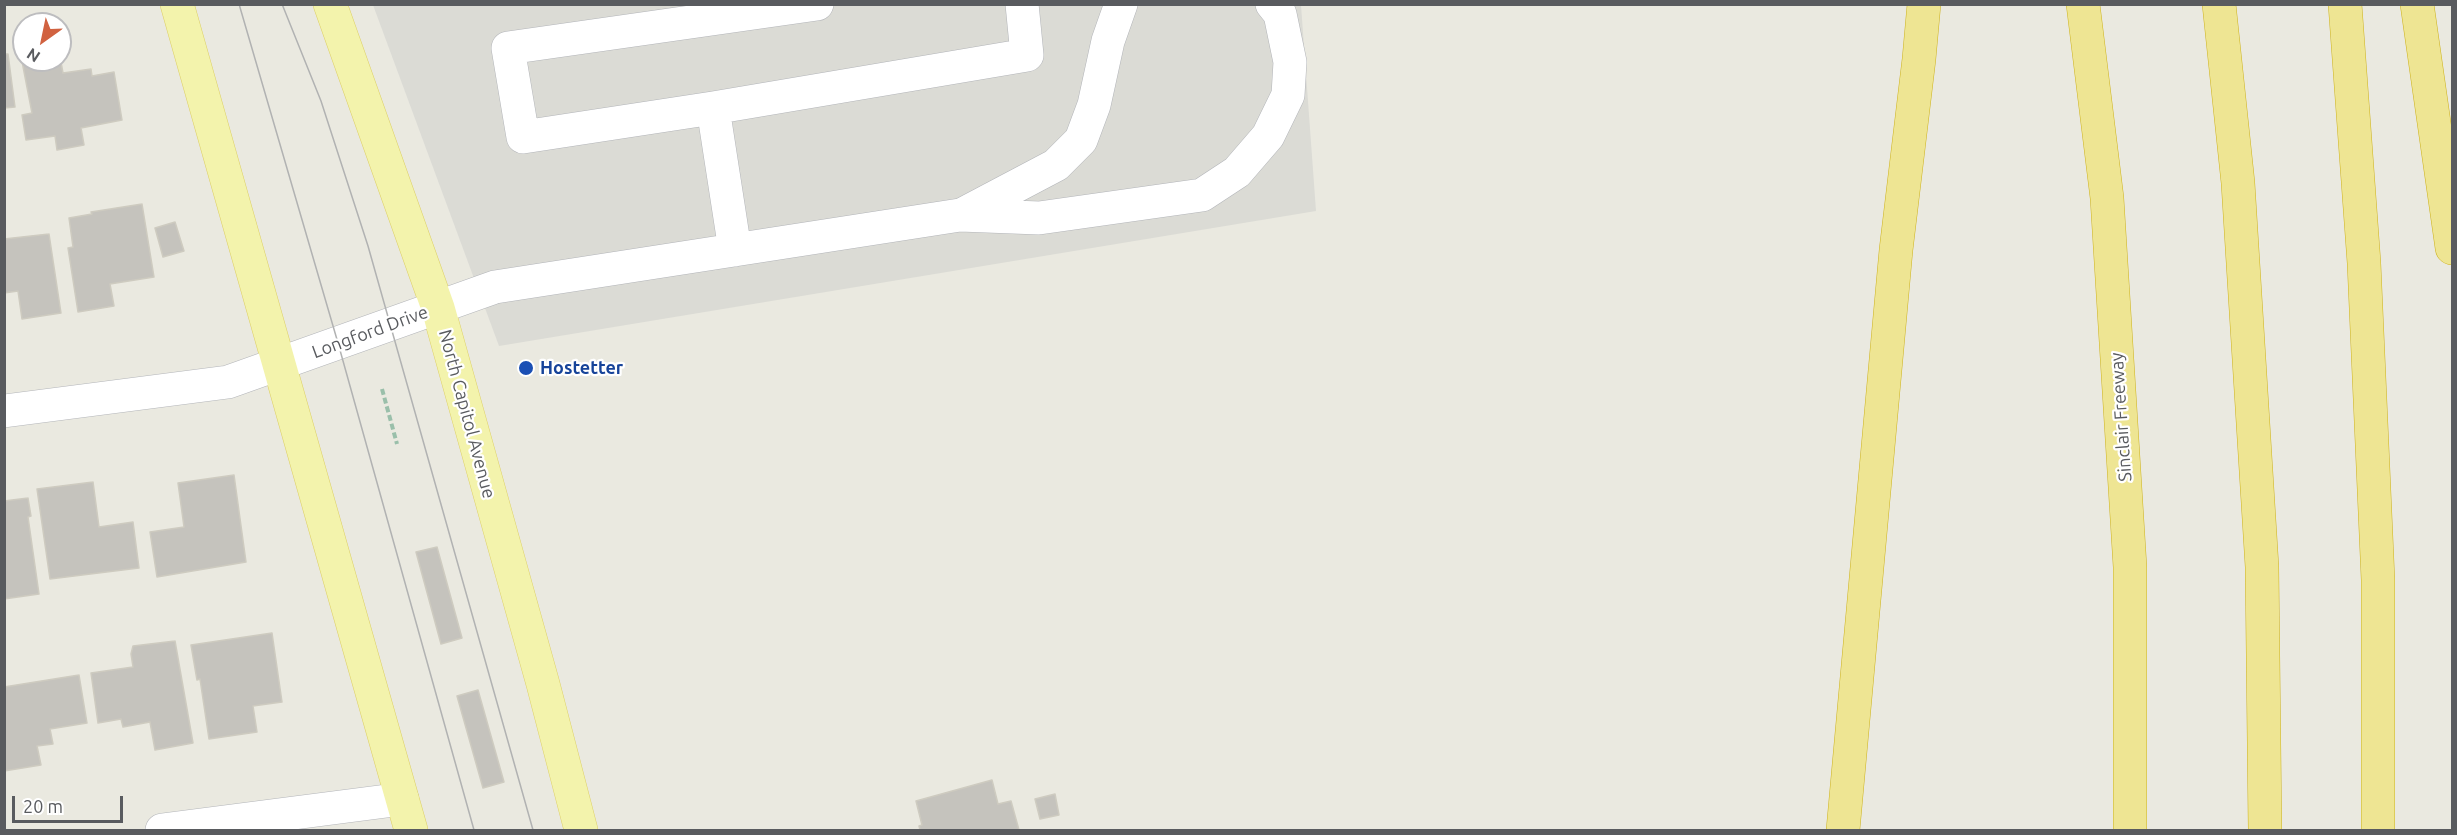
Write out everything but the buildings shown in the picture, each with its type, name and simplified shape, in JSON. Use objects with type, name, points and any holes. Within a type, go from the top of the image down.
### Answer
[{"type":"highway","points":[[1843,831],[1896,250],[1919,59],[1923,4]]},
{"type":"highway","name":"Sinclair Freeway","points":[[2083,4],[2107,198],[2130,567],[2130,831]]},
{"type":"highway","points":[[2219,4],[2238,183],[2262,567],[2265,831]]},
{"type":"highway","points":[[2345,4],[2364,263],[2378,580],[2378,831]]},
{"type":"highway","points":[[2417,4],[2452,248]]},
{"type":"main road","points":[[177,4],[411,831]]},
{"type":"main road","name":"North Capitol Avenue","points":[[330,4],[438,308],[453,369],[543,684],[581,831]]},
{"type":"street","points":[[818,4],[508,48],[523,137],[713,108],[1027,55],[1022,4]]},
{"type":"street","points":[[1100,4],[1108,41]]},
{"type":"street","points":[[960,215],[1056,165],[1082,140],[1094,105],[1108,41],[1121,4]]},
{"type":"street","points":[[960,215],[1039,218],[1202,195],[1237,172],[1268,136],[1288,95],[1290,62],[1280,14],[1272,4]]},
{"type":"street","points":[[713,108],[735,250]]},
{"type":"street","name":"Longford Drive","points":[[4,411],[228,382],[495,287],[960,215]]},
{"type":"street","points":[[162,831],[402,799]]},
{"type":"path","points":[[382,389],[397,444]]},
{"type":"shaded area","points":[[373,5],[1301,5],[1316,211],[499,346]]},
{"type":"tram line","points":[[239,4],[338,343],[474,830]]},
{"type":"tram line","points":[[282,4],[321,101],[368,246],[533,830]]},
{"type":"place","name":"Hostetter","points":[[526,368]]}]
